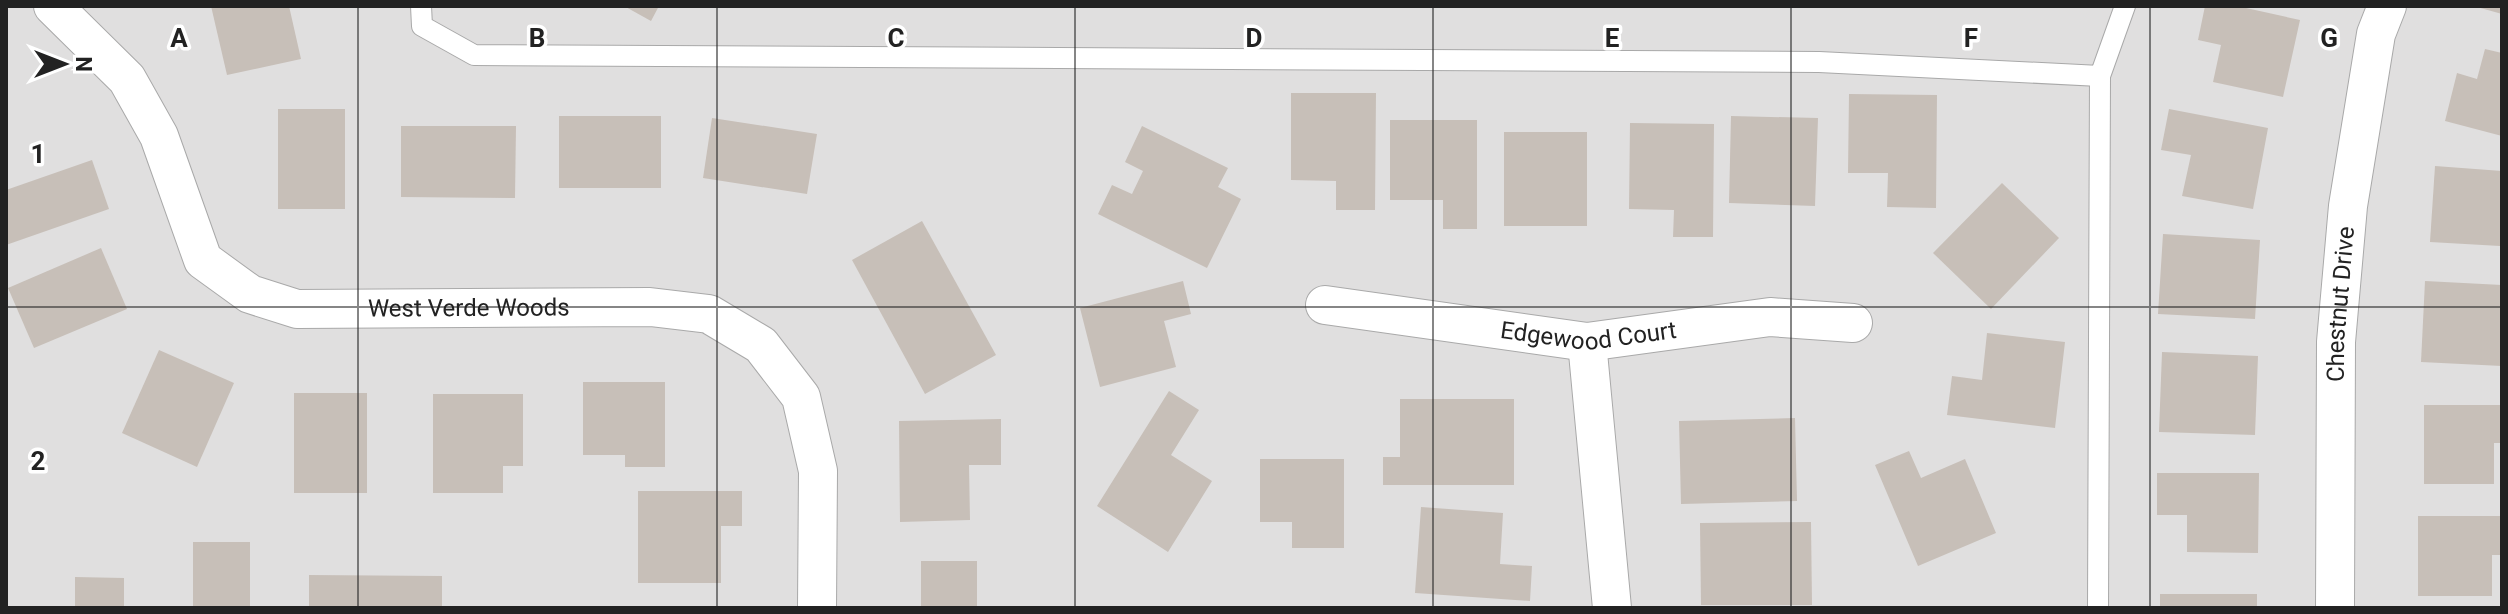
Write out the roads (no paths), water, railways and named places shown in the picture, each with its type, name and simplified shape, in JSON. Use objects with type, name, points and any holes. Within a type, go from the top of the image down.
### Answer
[{"type":"street","name":"West Verde Woods","points":[[53,6],[127,79],[159,136],[203,260],[250,294],[297,309],[650,307],[709,314],[761,345],[801,397],[818,471],[817,608]]},
{"type":"street","name":"Chestnut Drive","points":[[2335,608],[2336,342],[2348,206],[2376,34],[2387,6]]},
{"type":"street","name":"Edgewood Court","points":[[1325,305],[1587,342],[1770,317],[1853,323]]},
{"type":"street","points":[[1587,342],[1612,608]]},
{"type":"lane","points":[[421,6],[422,26],[474,55],[1819,62],[2100,76]]},
{"type":"lane","points":[[2098,608],[2100,76],[2125,6]]}]
